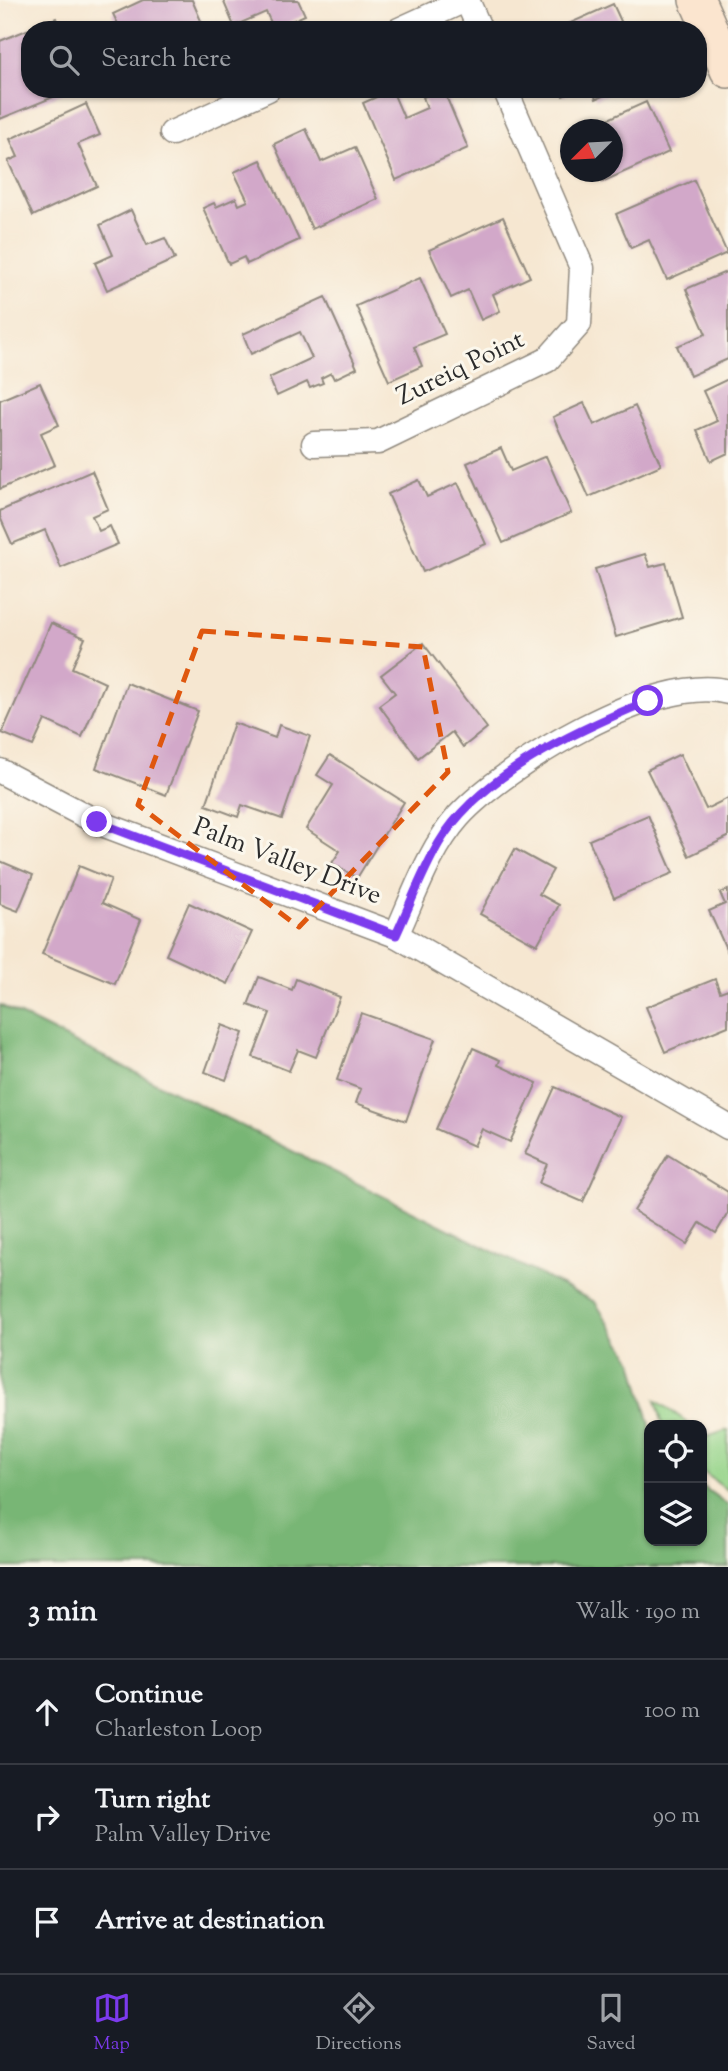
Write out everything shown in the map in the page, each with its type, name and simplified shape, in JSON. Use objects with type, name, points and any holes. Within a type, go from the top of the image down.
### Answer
[{"type":"street","points":[[419,21],[466,0],[476,21]]},
{"type":"street","points":[[696,0],[706,21]]},
{"type":"street","points":[[707,24],[728,69]]},
{"type":"street","points":[[172,133],[248,98]]},
{"type":"street","name":"Zureiq Point","points":[[314,444],[378,442],[547,360],[579,324],[582,268],[509,98]]},
{"type":"street","points":[[396,935],[439,843],[458,817],[511,771],[575,734],[648,701],[698,688],[716,688],[728,692]]},
{"type":"street","name":"Palm Valley Drive","points":[[0,771],[97,822],[396,935],[723,1115]]},
{"type":"highlighted area","points":[[202,631],[423,647],[448,772],[299,927],[138,805]]},
{"type":"green space","points":[[0,1005],[595,1302],[633,1361],[649,1420],[644,1420],[644,1546],[707,1546],[707,1490],[728,1505],[728,1567],[0,1567]]},
{"type":"green space","points":[[656,1400],[684,1420],[662,1420]]},
{"type":"green space","points":[[728,1430],[728,1491],[707,1475],[707,1437]]},
{"type":"building","points":[[143,0],[192,0],[201,21],[116,21],[113,14]]},
{"type":"building","points":[[223,0],[298,0],[305,15],[292,21],[270,21],[266,12],[245,21],[232,21]]},
{"type":"building","points":[[613,4],[621,21],[575,21]]},
{"type":"building","points":[[21,32],[21,98],[51,98],[0,119],[0,41]]},
{"type":"building","points":[[374,98],[395,98],[404,118],[427,108],[423,98],[447,98],[468,148],[396,180],[363,103]]},
{"type":"building","points":[[646,102],[669,152],[623,173],[623,119],[608,119]]},
{"type":"building","points":[[86,104],[100,135],[78,144],[97,186],[33,216],[8,161],[18,157],[10,139]]},
{"type":"building","points":[[306,129],[321,162],[355,147],[378,199],[312,229],[274,144]]},
{"type":"building","points":[[261,160],[299,240],[247,264],[244,257],[229,264],[203,208],[214,203],[216,207],[236,198],[239,205],[248,201],[234,172]]},
{"type":"building","points":[[694,180],[727,253],[667,280],[649,240],[631,248],[616,214]]},
{"type":"building","points":[[131,210],[147,245],[165,238],[175,259],[107,290],[95,263],[113,255],[100,225]]},
{"type":"building","points":[[503,217],[530,277],[493,294],[500,311],[481,320],[468,290],[451,298],[429,250]]},
{"type":"building","points":[[728,271],[728,359],[690,376],[677,346],[706,334],[686,289]]},
{"type":"building","points":[[420,278],[445,334],[414,347],[422,366],[389,381],[356,306]]},
{"type":"building","points":[[325,297],[357,368],[334,379],[331,373],[321,378],[323,383],[310,388],[307,382],[277,396],[269,378],[312,358],[300,332],[251,354],[243,334]]},
{"type":"building","points":[[728,379],[728,453],[711,461],[697,430],[717,421],[703,391]]},
{"type":"building","points":[[40,383],[59,425],[41,433],[55,465],[0,489],[0,400]]},
{"type":"building","points":[[584,403],[594,425],[635,406],[661,465],[589,497],[553,417]]},
{"type":"building","points":[[501,448],[511,471],[546,456],[571,513],[503,543],[467,463]]},
{"type":"building","points":[[92,471],[108,509],[92,516],[99,531],[110,526],[118,544],[61,568],[45,530],[12,544],[0,511]]},
{"type":"building","points":[[419,480],[427,497],[458,483],[486,544],[423,572],[388,494]]},
{"type":"building","points":[[645,554],[650,567],[666,563],[682,617],[616,637],[595,569]]},
{"type":"building","points":[[51,623],[85,638],[72,668],[105,683],[82,737],[45,720],[33,746],[2,733]]},
{"type":"building","points":[[423,643],[487,728],[463,747],[452,732],[418,758],[379,705],[395,693],[381,675]]},
{"type":"building","points":[[127,683],[198,711],[166,795],[96,768]]},
{"type":"building","points":[[234,723],[275,738],[279,725],[310,736],[282,819],[242,805],[238,817],[206,805]]},
{"type":"building","points":[[680,754],[706,809],[728,798],[728,837],[689,856],[647,770]]},
{"type":"building","points":[[330,755],[404,802],[357,878],[332,863],[340,851],[306,829],[333,785],[317,775]]},
{"type":"building","points":[[648,815],[673,873],[614,898],[589,840]]},
{"type":"building","points":[[515,849],[553,870],[539,894],[559,905],[537,945],[480,914]]},
{"type":"building","points":[[0,861],[33,875],[18,911],[0,904]]},
{"type":"building","points":[[79,866],[111,879],[102,903],[141,920],[115,984],[42,954]]},
{"type":"building","points":[[728,890],[728,953],[709,911],[725,904],[720,893]]},
{"type":"building","points":[[189,903],[252,932],[228,984],[166,955]]},
{"type":"building","points":[[259,977],[292,990],[296,979],[340,997],[316,1057],[298,1050],[289,1071],[253,1057],[270,1013],[248,1005]]},
{"type":"building","points":[[715,979],[720,992],[728,989],[728,1026],[665,1052],[646,1007]]},
{"type":"building","points":[[361,1013],[435,1039],[406,1121],[356,1103],[361,1089],[337,1080]]},
{"type":"building","points":[[222,1025],[243,1033],[226,1080],[205,1072]]},
{"type":"building","points":[[473,1048],[500,1060],[498,1065],[537,1083],[510,1142],[482,1129],[474,1146],[436,1129]]},
{"type":"building","points":[[555,1087],[621,1117],[583,1202],[539,1183],[547,1164],[525,1154]]},
{"type":"building","points":[[668,1155],[728,1192],[728,1213],[716,1233],[700,1223],[687,1244],[634,1211]]},
{"type":"route","points":[[97,822],[396,935],[439,843],[458,817],[480,796],[542,751],[612,715],[648,701]]}]
